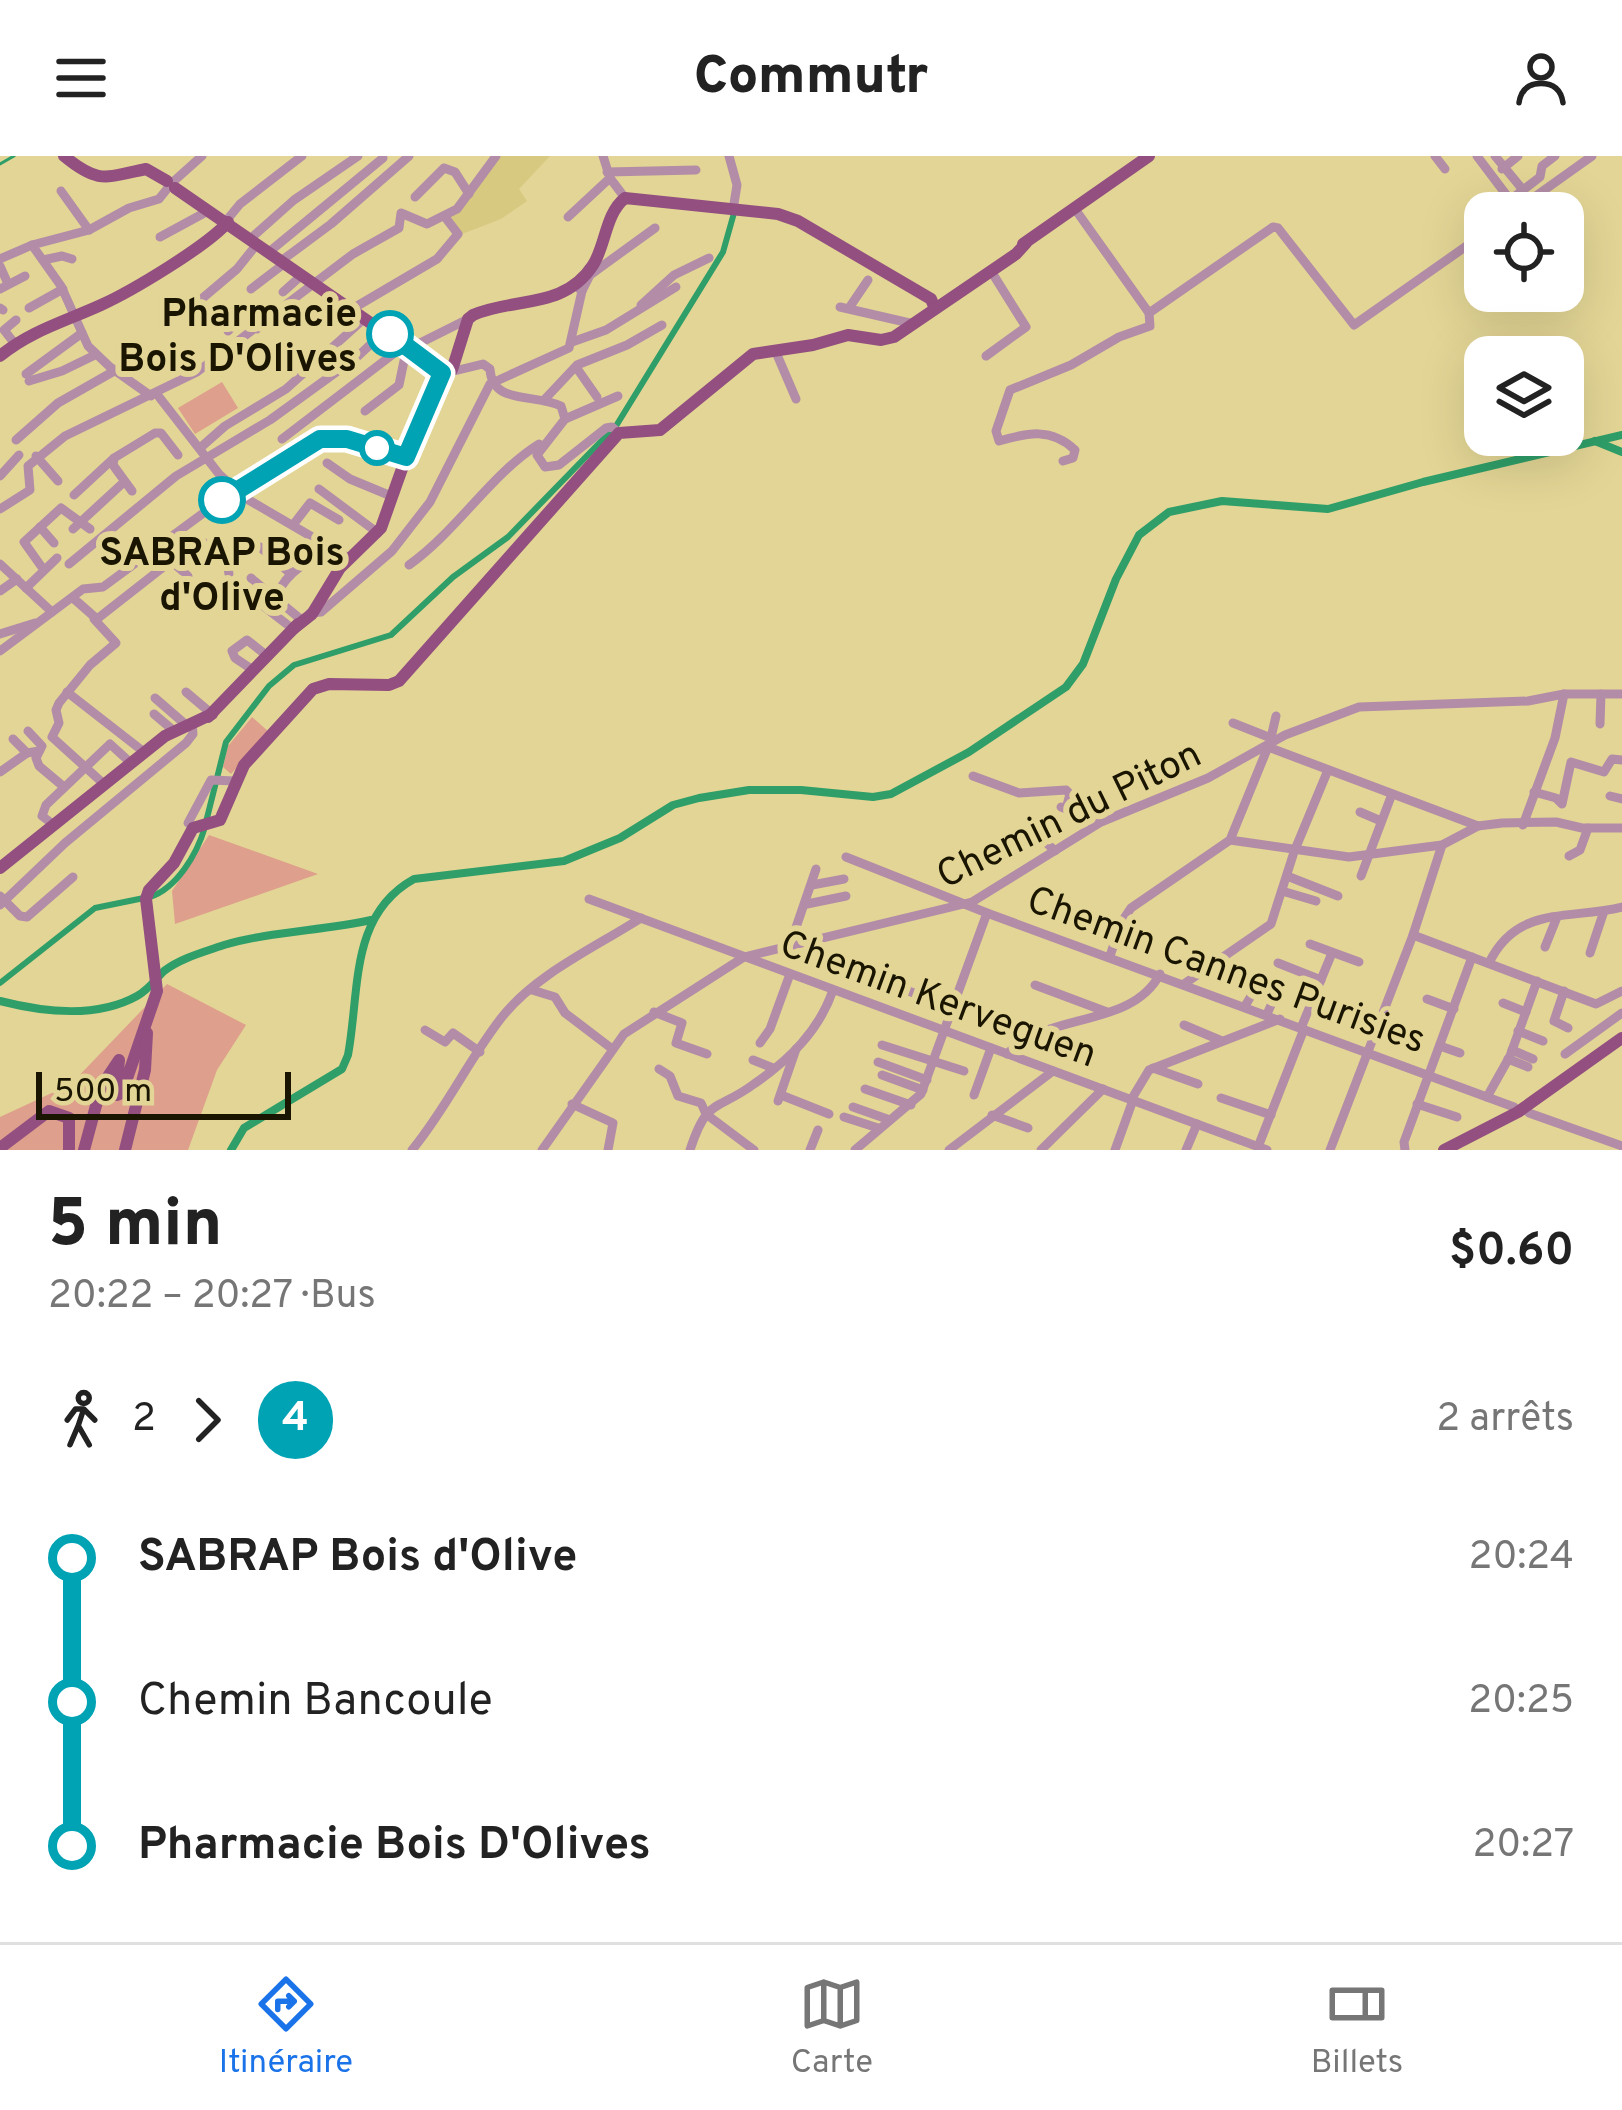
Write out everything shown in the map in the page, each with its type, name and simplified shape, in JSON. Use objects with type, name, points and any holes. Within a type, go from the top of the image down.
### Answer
[{"type":"main road","points":[[64,156],[92,176],[110,178],[146,169],[409,348],[447,366]]},
{"type":"main road","points":[[935,301],[965,286],[1149,156]]},
{"type":"main road","points":[[0,868],[144,752],[212,714],[306,617],[379,529],[468,319],[483,310],[538,302],[578,287],[595,263],[616,205],[625,198],[766,212],[798,221],[935,301]]},
{"type":"main road","points":[[6,348],[112,299],[211,238],[227,221]]},
{"type":"main road","points":[[125,1150],[156,1008],[149,890],[174,863],[198,821],[220,820],[235,781],[313,689],[399,681],[620,433],[657,432],[742,360],[854,334],[886,340],[914,324],[935,301],[992,271],[1026,243]]},
{"type":"main road","points":[[84,1150],[107,1075],[121,1061],[115,1088],[120,1096],[154,998]]},
{"type":"main road","points":[[1444,1150],[1521,1110],[1622,1038]]},
{"type":"main road","points":[[0,1148],[49,1111],[69,1118],[68,1150]]},
{"type":"street","points":[[2,274],[32,245],[88,230],[129,208],[159,199],[202,156]]},
{"type":"street","points":[[227,221],[240,204],[302,156]]},
{"type":"street","points":[[198,302],[237,269],[288,205],[358,156]]},
{"type":"street","points":[[251,289],[409,156]]},
{"type":"street","points":[[0,509],[30,490],[27,471],[36,456],[65,436],[197,372],[353,254],[399,229],[401,213],[427,224],[445,217],[469,194],[496,156]]},
{"type":"street","points":[[603,156],[625,198]]},
{"type":"street","points":[[729,156],[737,185],[733,210]]},
{"type":"street","points":[[1435,156],[1445,169]]},
{"type":"street","points":[[1477,156],[1503,192]]},
{"type":"street","points":[[1495,156],[1522,190],[1542,174],[1534,156]]},
{"type":"street","points":[[1493,177],[1518,156]]},
{"type":"street","points":[[1542,166],[1556,156]]},
{"type":"street","points":[[1536,192],[1592,156]]},
{"type":"street","points":[[259,245],[382,158]]},
{"type":"street","points":[[415,197],[444,168],[455,172],[469,194]]},
{"type":"street","points":[[568,217],[609,175],[696,170]]},
{"type":"street","points":[[61,191],[88,230]]},
{"type":"street","points":[[1063,461],[1074,454],[1072,445],[1049,435],[1036,431],[999,441],[996,431],[1010,390],[1150,326],[1149,313],[1075,209]]},
{"type":"street","points":[[160,237],[210,210]]},
{"type":"street","points":[[352,309],[437,259],[458,234],[445,217]]},
{"type":"street","points":[[1149,313],[1276,227],[1351,325],[1464,248]]},
{"type":"street","points":[[490,383],[567,349],[572,342],[578,287],[655,228]]},
{"type":"street","points":[[32,245],[63,289],[95,355],[153,394],[236,489],[350,559]]},
{"type":"street","points":[[634,314],[666,281],[710,258]]},
{"type":"street","points":[[43,260],[72,259]]},
{"type":"street","points":[[986,356],[1026,327],[992,271]]},
{"type":"street","points":[[2,274],[25,276]]},
{"type":"street","points":[[283,292],[302,275]]},
{"type":"street","points":[[868,280],[844,307],[914,324]]},
{"type":"street","points":[[572,342],[606,330],[676,287]]},
{"type":"street","points":[[28,308],[63,289]]},
{"type":"street","points":[[228,331],[244,315],[256,329]]},
{"type":"street","points":[[69,564],[203,452],[225,426],[286,389],[365,318]]},
{"type":"street","points":[[282,439],[409,348],[468,319]]},
{"type":"street","points":[[6,348],[4,328],[16,320]]},
{"type":"street","points":[[545,399],[575,367],[662,325]]},
{"type":"street","points":[[203,452],[267,422],[386,331]]},
{"type":"street","points":[[82,334],[27,377],[62,371],[95,355]]},
{"type":"street","points":[[365,411],[399,385],[409,348]]},
{"type":"street","points":[[775,350],[796,399]]},
{"type":"street","points":[[258,602],[306,617],[321,612],[405,536],[430,502],[490,383],[487,365],[447,366]]},
{"type":"street","points":[[575,367],[597,398]]},
{"type":"street","points":[[16,440],[58,404],[116,370]]},
{"type":"street","points":[[490,383],[502,393],[561,406],[565,418]]},
{"type":"street","points":[[619,396],[565,418],[537,459],[553,468],[606,428],[620,433]]},
{"type":"street","points":[[74,495],[114,458],[152,435],[159,433],[174,450],[188,432]]},
{"type":"street","points":[[0,651],[83,590],[106,584],[236,489],[325,438],[354,441],[406,457]]},
{"type":"street","points":[[409,566],[520,457],[542,446]]},
{"type":"street","points":[[0,476],[20,455]]},
{"type":"street","points":[[36,456],[58,481]]},
{"type":"street","points":[[73,529],[86,525],[128,487],[113,465],[114,458]]},
{"type":"street","points":[[327,463],[350,479],[391,496]]},
{"type":"street","points":[[319,489],[379,529]]},
{"type":"street","points":[[293,525],[310,503],[339,520]]},
{"type":"street","points":[[455,506],[465,515]]},
{"type":"street","points":[[41,566],[24,542],[40,527],[62,508],[86,525]]},
{"type":"street","points":[[40,527],[54,543]]},
{"type":"street","points":[[94,619],[195,543],[203,542],[227,562],[229,574]]},
{"type":"street","points":[[281,587],[290,573],[328,544]]},
{"type":"street","points":[[284,546],[304,562]]},
{"type":"street","points":[[260,547],[290,573]]},
{"type":"street","points":[[0,591],[29,553]]},
{"type":"street","points":[[13,576],[57,558]]},
{"type":"street","points":[[171,561],[188,576]]},
{"type":"street","points":[[13,576],[47,616]]},
{"type":"street","points":[[251,578],[306,617]]},
{"type":"street","points":[[73,598],[116,644],[90,664],[67,692],[56,710],[59,723],[52,737],[105,785]]},
{"type":"street","points":[[0,634],[47,616]]},
{"type":"street","points":[[253,670],[232,651],[247,640],[266,655]]},
{"type":"street","points":[[67,692],[144,752]]},
{"type":"street","points":[[185,692],[212,714]]},
{"type":"street","points":[[1523,825],[1556,738],[1564,694]]},
{"type":"street","points":[[1600,724],[1601,694]]},
{"type":"street","name":"Chemin du Piton","points":[[542,1150],[611,1048],[631,1028],[744,956],[966,904],[1101,821],[1208,778],[1285,735],[1359,707],[1622,694]]},
{"type":"street","points":[[73,877],[27,917],[1,901],[193,734],[155,698]]},
{"type":"street","points":[[154,714],[186,725]]},
{"type":"street","points":[[1110,956],[1131,908],[1230,841],[1276,716]]},
{"type":"street","points":[[1233,723],[1328,770],[1478,826],[1550,822],[1588,828],[1621,826]]},
{"type":"street","points":[[28,730],[38,766],[64,788]]},
{"type":"street","points":[[54,825],[41,814],[119,734]]},
{"type":"street","points":[[13,740],[36,750]]},
{"type":"street","points":[[110,744],[131,763]]},
{"type":"street","points":[[1534,792],[1556,798],[1562,805],[1571,762],[1604,772],[1612,759],[1621,760],[1622,746]]},
{"type":"street","points":[[0,772],[36,750]]},
{"type":"street","points":[[1184,984],[1268,928],[1328,770]]},
{"type":"street","points":[[973,776],[1019,793],[1066,790],[1070,794],[1064,808],[1101,821]]},
{"type":"street","points":[[198,821],[213,778],[235,781]]},
{"type":"street","points":[[1208,778],[1216,791]]},
{"type":"street","points":[[1360,876],[1392,794]]},
{"type":"street","points":[[1134,819],[1138,805]]},
{"type":"street","points":[[1360,812],[1381,821]]},
{"type":"street","points":[[1230,841],[1294,852],[1366,856],[1442,845],[1478,826]]},
{"type":"street","points":[[1569,856],[1580,850],[1588,828]]},
{"type":"street","points":[[1032,829],[1055,851]]},
{"type":"street","points":[[1330,1150],[1413,935],[1442,845]]},
{"type":"street","name":"Chemin Cannes Purisies","points":[[846,857],[1618,1147]]},
{"type":"street","points":[[790,945],[816,869]]},
{"type":"street","points":[[1287,876],[1338,896]]},
{"type":"street","points":[[812,885],[844,879]]},
{"type":"street","points":[[1282,891],[1316,901]]},
{"type":"street","points":[[806,904],[846,896]]},
{"type":"street","name":"Chemin Kerveguen","points":[[589,899],[1254,1147]]},
{"type":"street","points":[[1489,963],[1515,928],[1557,916],[1622,907]]},
{"type":"street","points":[[1590,953],[1604,911]]},
{"type":"street","points":[[855,1150],[911,1105],[925,1085],[987,913]]},
{"type":"street","points":[[1545,947],[1557,916]]},
{"type":"street","points":[[412,1150],[437,1120],[505,1013],[641,918]]},
{"type":"street","points":[[1413,935],[1600,1004],[1620,991],[1603,982]]},
{"type":"street","points":[[1310,944],[1359,962]]},
{"type":"street","points":[[1254,1147],[1332,952]]},
{"type":"street","points":[[1405,1150],[1417,1104],[1472,957]]},
{"type":"street","points":[[1278,963],[1321,980]]},
{"type":"street","points":[[760,1042],[767,1036],[790,974]]},
{"type":"street","points":[[1007,1054],[1035,1035],[1148,995],[1160,974]]},
{"type":"street","points":[[1486,1097],[1510,1054],[1537,981]]},
{"type":"street","points":[[944,984],[959,990]]},
{"type":"street","points":[[1035,985],[1107,1012]]},
{"type":"street","points":[[1245,1006],[1262,985],[1277,992],[1267,1014]]},
{"type":"street","points":[[1461,989],[1477,995]]},
{"type":"street","points":[[532,990],[551,994],[565,1013],[611,1048]]},
{"type":"street","points":[[690,1150],[706,1114],[724,1098],[755,1084],[796,1049],[822,1020],[833,990]]},
{"type":"street","points":[[906,990],[952,1008]]},
{"type":"street","points":[[1564,992],[1554,1021],[1568,1028]]},
{"type":"street","points":[[1427,999],[1466,1026]]},
{"type":"street","points":[[1298,1002],[1311,1007]]},
{"type":"street","points":[[1503,1003],[1526,1012]]},
{"type":"street","points":[[654,1012],[682,1023],[675,1042],[707,1054]]},
{"type":"street","points":[[1565,1054],[1622,1013]]},
{"type":"street","points":[[1115,1150],[1144,1074],[1280,1019]]},
{"type":"street","points":[[1184,1025],[1222,1042]]},
{"type":"street","points":[[425,1030],[445,1042],[453,1033],[480,1052]]},
{"type":"street","points":[[1518,1031],[1544,1041]]},
{"type":"street","points":[[1442,1041],[1459,1048]]},
{"type":"street","points":[[882,1045],[964,1071]]},
{"type":"street","points":[[974,1095],[991,1048]]},
{"type":"street","points":[[796,1049],[779,1098],[829,1114]]},
{"type":"street","points":[[1510,1054],[1531,1063]]},
{"type":"street","points":[[753,1060],[773,1068]]},
{"type":"street","points":[[878,1062],[925,1085]]},
{"type":"street","points":[[1153,1068],[1198,1084]]},
{"type":"street","points":[[658,1069],[670,1076],[678,1096],[701,1103],[706,1114],[754,1150]]},
{"type":"street","points":[[949,1150],[1053,1071]]},
{"type":"street","points":[[882,1075],[925,1085]]},
{"type":"street","points":[[865,1089],[911,1105]]},
{"type":"street","points":[[1041,1150],[1103,1089]]},
{"type":"street","points":[[1220,1098],[1270,1115]]},
{"type":"street","points":[[572,1104],[614,1125],[608,1150]]},
{"type":"street","points":[[1417,1104],[1457,1118]]},
{"type":"street","points":[[854,1107],[890,1120]]},
{"type":"street","points":[[992,1115],[1028,1128]]},
{"type":"street","points":[[844,1117],[878,1128]]},
{"type":"street","points":[[1186,1150],[1196,1124]]},
{"type":"street","points":[[810,1150],[818,1130]]},
{"type":"street","points":[[1474,1150],[1477,1133]]},
{"type":"shaded area","points":[[499,156],[550,156],[519,189],[527,201],[501,219],[462,234],[449,218]]},
{"type":"shaded area","points":[[222,382],[238,408],[195,434],[178,408]]},
{"type":"shaded area","points":[[252,717],[269,732],[231,774],[223,767],[228,746]]},
{"type":"shaded area","points":[[209,835],[318,874],[175,924],[172,891]]},
{"type":"shaded area","points":[[167,984],[246,1025],[217,1070],[188,1150],[0,1150],[0,1117],[71,1084]]},
{"type":"waterway","points":[[0,164],[14,156]]},
{"type":"waterway","points":[[616,426],[723,252],[734,213]]},
{"type":"waterway","points":[[206,822],[226,742],[269,686],[294,665],[391,635],[453,577],[508,537],[611,431]]},
{"type":"waterway","points":[[231,1150],[244,1128],[342,1069],[368,934],[393,894],[414,879],[564,861],[620,838],[673,805],[699,798],[749,790],[891,794],[969,752],[1066,687],[1083,664],[1139,535],[1169,512],[1222,501],[1328,509],[1622,435]]},
{"type":"waterway","points":[[1595,441],[1622,452]]},
{"type":"waterway","points":[[150,897],[185,869],[205,827]]},
{"type":"waterway","points":[[0,983],[95,908],[144,898]]},
{"type":"waterway","points":[[0,1001],[51,1010],[104,1008],[141,994],[178,962],[224,945],[371,920]]},
{"type":"bus line","name":"4","points":[[222,500],[320,439],[347,439],[406,457],[442,373],[390,334]]},
{"type":"place","name":"Pharmacie Bois D'Olives","points":[[390,334]]},
{"type":"place","name":"SABRAP Bois d'Olive","points":[[222,500]]}]
